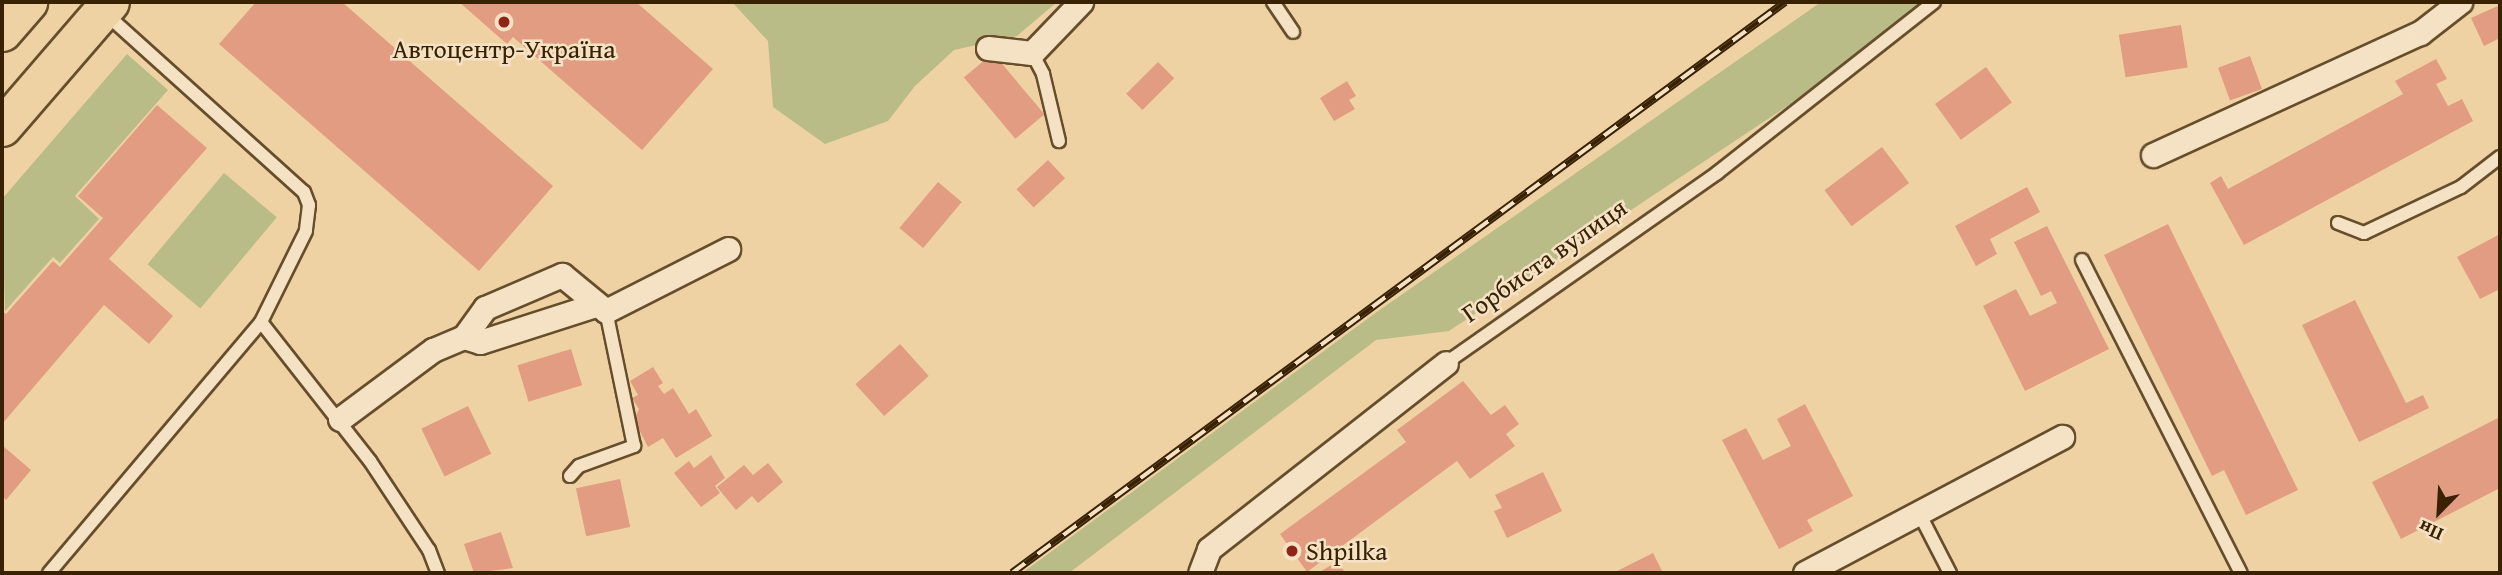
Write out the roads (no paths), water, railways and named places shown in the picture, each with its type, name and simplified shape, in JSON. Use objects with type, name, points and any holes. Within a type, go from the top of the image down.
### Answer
[{"type":"main road","points":[[2,32],[28,2]]},
{"type":"main road","points":[[2,127],[106,6]]},
{"type":"street","points":[[988,48],[1032,52],[1081,2]]},
{"type":"street","points":[[2153,155],[2420,33],[2460,2]]},
{"type":"street","points":[[464,337],[480,342],[600,308],[728,249]]},
{"type":"street","points":[[340,419],[433,349],[464,337],[485,308],[562,275],[600,308]]},
{"type":"street","name":"Горбиста вулиця","points":[[1200,573],[1209,549],[1446,363]]},
{"type":"street","points":[[1805,573],[2062,438]]},
{"type":"lane","points":[[1273,2],[1293,32]]},
{"type":"lane","name":"Горбиста вулиця","points":[[1446,363],[1717,173],[1934,2]]},
{"type":"lane","points":[[49,573],[261,322],[306,231],[309,205],[304,192],[106,6]]},
{"type":"lane","points":[[1032,52],[1043,74],[1059,141]]},
{"type":"lane","points":[[2338,223],[2364,233],[2461,187],[2500,157]]},
{"type":"lane","points":[[2082,260],[2241,573]]},
{"type":"lane","points":[[570,476],[579,466],[634,446],[600,308]]},
{"type":"lane","points":[[261,322],[340,419],[429,550],[439,573]]},
{"type":"lane","points":[[1919,513],[1950,573]]},
{"type":"railway","points":[[1012,573],[1785,2]]},
{"type":"place","name":"Автоцентр-Україна","points":[[504,22]]},
{"type":"place","name":"Shpilka","points":[[1292,551]]}]
